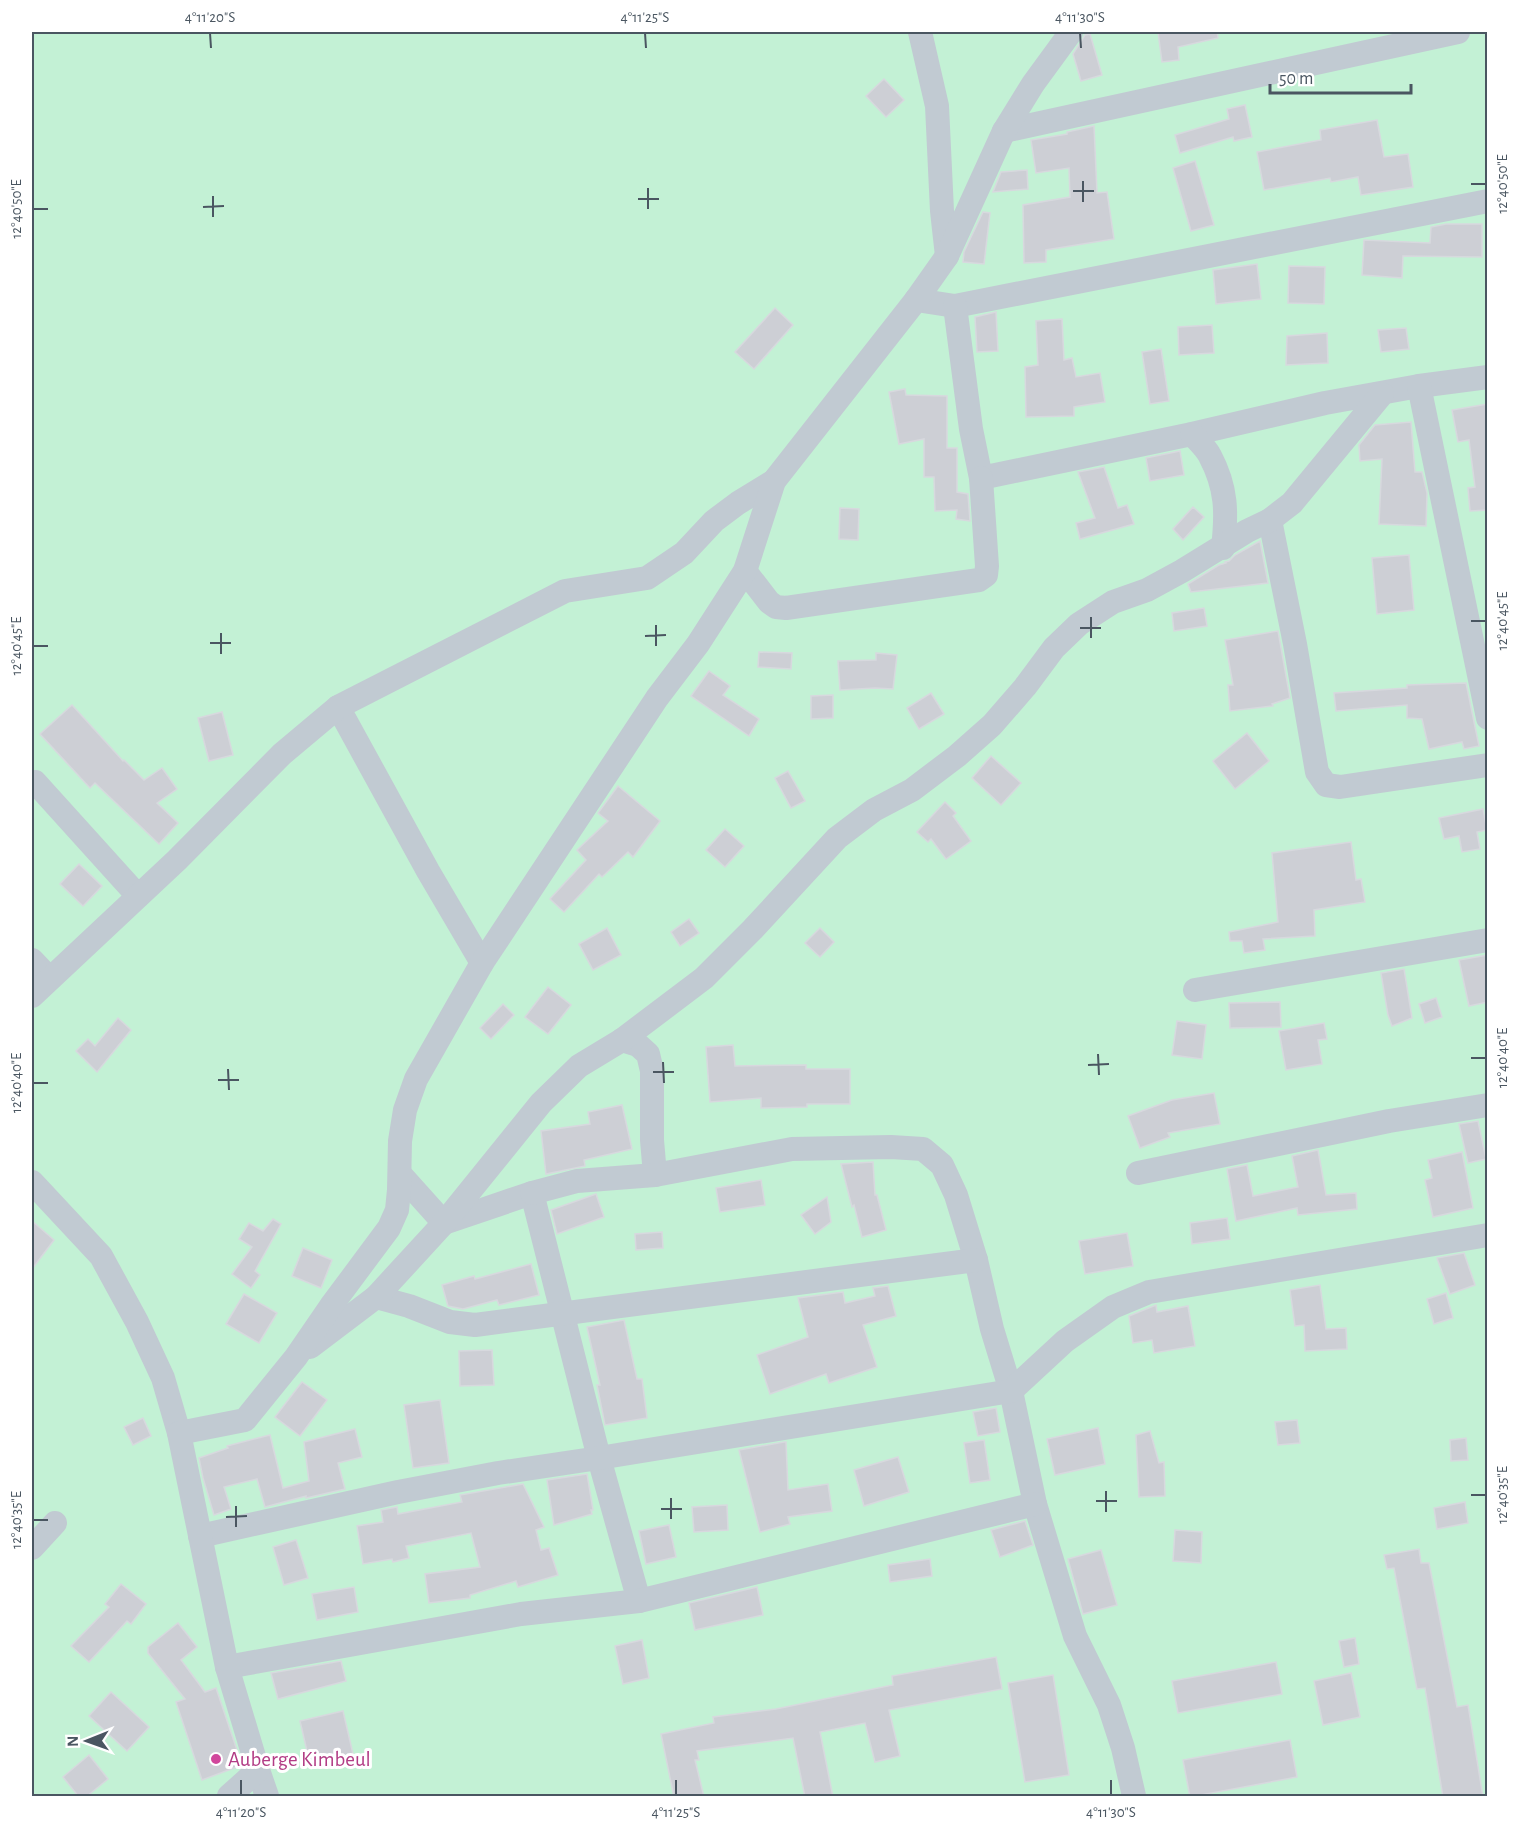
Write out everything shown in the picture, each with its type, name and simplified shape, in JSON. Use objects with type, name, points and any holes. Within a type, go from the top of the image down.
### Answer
[{"type":"street","points":[[920,32],[937,106],[942,211],[947,256]]},
{"type":"street","points":[[179,1433],[244,1420],[296,1358],[389,1228],[397,1210],[400,1140],[405,1110],[416,1079],[482,963],[657,698],[698,644],[745,571],[774,481],[916,300],[947,256],[1004,131],[1033,84],[1071,32]]},
{"type":"street","points":[[1004,131],[1458,32]]},
{"type":"street","points":[[916,300],[955,306],[1488,201]]},
{"type":"street","points":[[745,571],[776,608],[979,580],[986,575],[981,478],[971,429],[955,306]]},
{"type":"street","points":[[981,478],[1192,434],[1325,403],[1419,386],[1488,377]]},
{"type":"street","points":[[1419,386],[1488,718]]},
{"type":"street","points":[[296,1358],[376,1297],[444,1223],[541,1103],[579,1066],[622,1040],[704,978],[837,838],[874,810],[912,790],[957,756],[992,725],[1025,687],[1054,648],[1079,624],[1113,602],[1147,590],[1223,548],[1247,531],[1270,520],[1292,503],[1382,394]]},
{"type":"street","points":[[1192,434],[1209,455],[1224,492],[1226,521],[1223,548]]},
{"type":"street","points":[[32,996],[177,860],[282,754],[338,707],[565,591],[647,578],[684,553],[714,521],[774,481]]},
{"type":"street","points":[[1270,520],[1295,644],[1317,772],[1326,785],[1340,787],[1488,765]]},
{"type":"street","points":[[338,707],[428,871],[482,963]]},
{"type":"street","points":[[35,782],[138,896]]},
{"type":"street","points":[[1195,990],[1488,940]]},
{"type":"street","points":[[32,960],[50,978]]},
{"type":"street","points":[[622,1040],[638,1045],[648,1054],[652,1071],[652,1140],[655,1175]]},
{"type":"street","points":[[1138,1173],[1389,1121],[1488,1105]]},
{"type":"street","points":[[444,1223],[532,1193],[577,1181],[655,1175],[792,1149],[891,1147],[923,1149],[942,1165],[956,1195],[1011,1391],[1035,1504],[1075,1636],[1109,1705],[1123,1748],[1134,1797]]},
{"type":"street","points":[[400,1174],[444,1223]]},
{"type":"street","points":[[32,1182],[101,1256],[137,1322],[163,1378],[179,1433],[227,1666],[267,1797]]},
{"type":"street","points":[[532,1193],[599,1458],[639,1600]]},
{"type":"street","points":[[201,1536],[398,1492],[498,1473],[1011,1391],[1065,1341],[1113,1307],[1149,1292],[1488,1235]]},
{"type":"street","points":[[376,1297],[409,1306],[450,1322],[475,1325],[976,1260]]},
{"type":"street","points":[[227,1666],[521,1614],[639,1600],[1035,1504]]},
{"type":"street","points":[[32,1548],[55,1523]]},
{"type":"street","points":[[229,1797],[258,1770]]},
{"type":"green space","points":[[32,32],[1487,32],[1487,1796],[32,1796]]},
{"type":"building","points":[[1158,32],[1217,32],[1218,38],[1178,47],[1179,60],[1162,62]]},
{"type":"building","points":[[1090,34],[1102,75],[1081,81],[1073,54],[1085,35]]},
{"type":"building","points":[[884,79],[904,100],[886,117],[866,96]]},
{"type":"building","points":[[1245,105],[1252,137],[1234,141],[1233,137],[1180,153],[1175,135],[1229,119],[1227,109]]},
{"type":"building","points":[[1377,120],[1384,157],[1408,154],[1413,187],[1361,195],[1358,177],[1331,182],[1330,178],[1264,190],[1257,152],[1321,140],[1320,130]]},
{"type":"building","points":[[1094,126],[1097,193],[1107,192],[1114,239],[1046,250],[1046,262],[1024,263],[1023,205],[1070,197],[1069,168],[1036,173],[1031,140],[1067,134],[1067,132]]},
{"type":"building","points":[[1195,161],[1214,225],[1191,231],[1173,168]]},
{"type":"building","points":[[1027,170],[1028,189],[993,192],[1001,172]]},
{"type":"building","points":[[983,212],[990,213],[984,264],[963,262],[964,252]]},
{"type":"building","points":[[1446,224],[1482,224],[1482,257],[1403,256],[1402,278],[1362,275],[1364,240],[1430,243],[1431,227]]},
{"type":"building","points":[[1257,264],[1261,299],[1216,304],[1213,270]]},
{"type":"building","points":[[1289,266],[1325,267],[1324,304],[1288,303]]},
{"type":"building","points":[[775,308],[793,325],[754,369],[735,352]]},
{"type":"building","points":[[996,312],[998,351],[977,352],[975,317]]},
{"type":"building","points":[[1062,319],[1064,360],[1072,358],[1076,377],[1100,373],[1105,402],[1074,407],[1074,416],[1026,417],[1025,367],[1038,365],[1036,321]]},
{"type":"building","points":[[1212,325],[1214,353],[1179,355],[1178,327]]},
{"type":"building","points":[[1406,328],[1409,349],[1381,352],[1378,330]]},
{"type":"building","points":[[1327,333],[1328,363],[1286,365],[1287,336]]},
{"type":"building","points":[[1161,349],[1169,401],[1150,404],[1142,352]]},
{"type":"building","points":[[905,389],[906,395],[947,396],[947,448],[957,448],[957,492],[968,494],[970,521],[956,519],[957,510],[935,511],[934,477],[924,477],[924,439],[899,444],[889,392]]},
{"type":"building","points":[[1488,404],[1488,510],[1470,511],[1468,488],[1475,487],[1469,440],[1458,442],[1452,410]]},
{"type":"building","points":[[1411,422],[1415,472],[1422,472],[1427,493],[1426,526],[1379,524],[1382,459],[1360,461],[1359,445],[1375,425]]},
{"type":"building","points":[[1180,451],[1184,475],[1150,481],[1146,458]]},
{"type":"building","points":[[1104,467],[1118,508],[1127,505],[1134,524],[1080,539],[1076,523],[1095,518],[1078,472]]},
{"type":"building","points":[[1193,507],[1204,517],[1183,540],[1173,529]]},
{"type":"building","points":[[840,508],[859,509],[858,540],[839,539]]},
{"type":"building","points":[[1260,541],[1268,583],[1191,592],[1188,584]]},
{"type":"building","points":[[1409,555],[1414,610],[1377,614],[1372,558]]},
{"type":"building","points":[[1204,608],[1207,626],[1174,631],[1172,613]]},
{"type":"building","points":[[1278,631],[1290,698],[1272,704],[1273,706],[1230,711],[1228,685],[1233,685],[1225,640]]},
{"type":"building","points":[[759,652],[792,653],[791,669],[758,667]]},
{"type":"building","points":[[876,653],[897,655],[893,689],[840,690],[838,661],[876,660]]},
{"type":"building","points":[[709,671],[730,686],[723,695],[759,719],[749,736],[691,696]]},
{"type":"building","points":[[1466,683],[1479,746],[1464,749],[1462,742],[1429,749],[1422,719],[1407,718],[1407,705],[1336,711],[1334,693],[1407,688],[1407,685]]},
{"type":"building","points":[[931,693],[944,714],[919,729],[907,708]]},
{"type":"building","points":[[833,695],[833,718],[811,719],[811,696]]},
{"type":"building","points":[[72,705],[123,761],[144,780],[162,768],[177,789],[157,803],[178,823],[159,844],[95,783],[90,788],[40,734]]},
{"type":"building","points":[[222,712],[233,755],[209,761],[198,718]]},
{"type":"building","points":[[1247,733],[1269,761],[1235,789],[1213,761]]},
{"type":"building","points":[[991,756],[1021,783],[1001,805],[972,778]]},
{"type":"building","points":[[788,771],[805,801],[791,808],[775,778]]},
{"type":"building","points":[[618,786],[660,821],[633,857],[628,852],[602,877],[599,874],[564,912],[550,899],[586,860],[577,850],[608,821],[598,813]]},
{"type":"building","points":[[945,802],[956,813],[953,816],[971,841],[946,859],[931,839],[928,842],[917,832]]},
{"type":"building","points":[[1483,809],[1487,830],[1477,832],[1480,849],[1462,852],[1459,836],[1444,839],[1439,818]]},
{"type":"building","points":[[725,829],[744,846],[725,867],[706,850]]},
{"type":"building","points":[[1351,842],[1356,880],[1361,879],[1365,902],[1314,910],[1315,936],[1263,939],[1265,950],[1244,953],[1242,941],[1230,941],[1229,932],[1278,922],[1272,853]]},
{"type":"building","points":[[79,864],[102,886],[83,906],[60,884]]},
{"type":"building","points":[[689,919],[699,933],[680,946],[671,932]]},
{"type":"building","points":[[607,928],[621,955],[593,970],[579,944]]},
{"type":"building","points":[[820,928],[834,942],[820,957],[805,943]]},
{"type":"building","points":[[1488,955],[1488,1002],[1469,1006],[1459,960]]},
{"type":"building","points":[[1404,969],[1412,1018],[1392,1026],[1381,973]]},
{"type":"building","points":[[548,987],[571,1005],[548,1034],[525,1017]]},
{"type":"building","points":[[1436,998],[1442,1017],[1425,1023],[1419,1004]]},
{"type":"building","points":[[1280,1002],[1281,1027],[1230,1028],[1229,1003]]},
{"type":"building","points":[[503,1004],[514,1015],[491,1039],[480,1028]]},
{"type":"building","points":[[118,1018],[131,1030],[97,1072],[76,1051],[88,1039],[95,1046]]},
{"type":"building","points":[[1177,1021],[1206,1025],[1202,1059],[1172,1055]]},
{"type":"building","points":[[1324,1023],[1327,1039],[1318,1040],[1322,1064],[1286,1070],[1279,1031]]},
{"type":"building","points":[[733,1045],[735,1066],[806,1065],[806,1069],[850,1069],[850,1104],[807,1104],[807,1107],[761,1108],[761,1098],[710,1102],[706,1047]]},
{"type":"building","points":[[1214,1093],[1220,1124],[1168,1133],[1170,1137],[1140,1148],[1128,1116],[1172,1100]]},
{"type":"building","points":[[622,1105],[632,1149],[584,1160],[585,1166],[546,1174],[541,1131],[590,1124],[588,1112]]},
{"type":"building","points":[[1478,1121],[1486,1159],[1468,1163],[1459,1124]]},
{"type":"building","points":[[1318,1150],[1326,1195],[1356,1193],[1357,1209],[1298,1215],[1297,1208],[1236,1221],[1227,1169],[1247,1165],[1253,1196],[1298,1187],[1292,1156]]},
{"type":"building","points":[[1462,1152],[1473,1208],[1433,1217],[1425,1180],[1432,1178],[1428,1160]]},
{"type":"building","points":[[873,1162],[875,1195],[877,1195],[886,1230],[862,1237],[841,1164]]},
{"type":"building","points":[[761,1180],[765,1205],[720,1212],[716,1188]]},
{"type":"building","points":[[596,1194],[604,1217],[557,1234],[551,1210]]},
{"type":"building","points":[[827,1197],[831,1222],[815,1234],[801,1215]]},
{"type":"building","points":[[1227,1218],[1230,1239],[1192,1244],[1190,1223]]},
{"type":"building","points":[[273,1219],[281,1224],[255,1271],[260,1275],[251,1288],[232,1274],[252,1247],[239,1239],[249,1223],[263,1231]]},
{"type":"building","points":[[32,1221],[54,1240],[32,1269]]},
{"type":"building","points":[[662,1232],[663,1248],[636,1250],[635,1234]]},
{"type":"building","points":[[1127,1233],[1133,1266],[1085,1274],[1079,1241]]},
{"type":"building","points":[[303,1248],[332,1260],[321,1288],[292,1276]]},
{"type":"building","points":[[1464,1253],[1475,1285],[1450,1294],[1437,1258]]},
{"type":"building","points":[[531,1264],[539,1295],[499,1305],[497,1300],[463,1309],[448,1306],[442,1285]]},
{"type":"building","points":[[1320,1285],[1326,1329],[1346,1328],[1347,1349],[1305,1351],[1304,1325],[1295,1326],[1290,1290]]},
{"type":"building","points":[[888,1286],[896,1316],[863,1325],[877,1367],[829,1383],[826,1374],[770,1394],[757,1355],[808,1337],[798,1298],[843,1292],[845,1303],[875,1296],[873,1288]]},
{"type":"building","points":[[1446,1293],[1453,1318],[1434,1324],[1427,1299]]},
{"type":"building","points":[[244,1294],[277,1313],[259,1343],[226,1324]]},
{"type":"building","points":[[1156,1305],[1157,1312],[1188,1306],[1195,1346],[1154,1353],[1152,1340],[1133,1343],[1129,1316]]},
{"type":"building","points":[[624,1320],[637,1379],[642,1379],[647,1418],[605,1425],[597,1385],[600,1385],[587,1327]]},
{"type":"building","points":[[492,1350],[494,1385],[460,1386],[459,1351]]},
{"type":"building","points":[[302,1382],[327,1400],[300,1436],[275,1417]]},
{"type":"building","points":[[440,1400],[449,1463],[413,1468],[404,1405]]},
{"type":"building","points":[[996,1408],[1000,1432],[978,1436],[973,1412]]},
{"type":"building","points":[[143,1418],[151,1436],[133,1445],[124,1427]]},
{"type":"building","points":[[1297,1420],[1300,1443],[1278,1445],[1275,1422]]},
{"type":"building","points":[[1098,1428],[1105,1464],[1055,1475],[1047,1439]]},
{"type":"building","points":[[355,1429],[362,1457],[338,1463],[345,1489],[265,1507],[257,1479],[224,1487],[231,1509],[214,1515],[199,1458],[228,1448],[227,1446],[270,1435],[283,1488],[309,1481],[304,1442]]},
{"type":"building","points":[[1150,1431],[1159,1463],[1164,1462],[1165,1496],[1139,1497],[1136,1435]]},
{"type":"building","points":[[1466,1438],[1468,1460],[1451,1461],[1450,1440]]},
{"type":"building","points":[[984,1440],[990,1480],[970,1483],[964,1443]]},
{"type":"building","points":[[786,1442],[788,1490],[828,1484],[832,1511],[788,1517],[790,1524],[760,1532],[739,1450]]},
{"type":"building","points":[[898,1457],[909,1492],[864,1506],[854,1470]]},
{"type":"building","points":[[587,1474],[592,1514],[554,1525],[547,1480]]},
{"type":"building","points":[[523,1484],[544,1527],[536,1530],[541,1550],[549,1548],[558,1575],[518,1587],[516,1581],[470,1595],[470,1598],[429,1603],[425,1574],[480,1567],[471,1533],[406,1546],[409,1558],[393,1562],[392,1559],[363,1564],[357,1526],[383,1522],[381,1510],[397,1507],[398,1514],[462,1502],[460,1495]]},
{"type":"building","points":[[1465,1502],[1468,1523],[1437,1529],[1434,1508]]},
{"type":"building","points":[[727,1505],[728,1530],[694,1532],[692,1507]]},
{"type":"building","points":[[1025,1521],[1033,1545],[1000,1557],[991,1530]]},
{"type":"building","points":[[669,1525],[676,1557],[646,1564],[639,1531]]},
{"type":"building","points":[[1175,1530],[1202,1532],[1201,1563],[1173,1561]]},
{"type":"building","points":[[296,1540],[308,1578],[284,1585],[273,1547]]},
{"type":"building","points":[[1419,1549],[1421,1563],[1429,1563],[1457,1707],[1468,1705],[1483,1797],[1443,1797],[1425,1688],[1417,1689],[1394,1568],[1387,1569],[1384,1555]]},
{"type":"building","points":[[1101,1550],[1117,1605],[1083,1614],[1068,1559]]},
{"type":"building","points":[[930,1559],[932,1576],[890,1582],[888,1565]]},
{"type":"building","points":[[121,1584],[146,1604],[131,1624],[127,1621],[89,1662],[71,1646],[109,1607],[105,1604]]},
{"type":"building","points":[[354,1587],[358,1612],[317,1620],[312,1594]]},
{"type":"building","points":[[757,1587],[763,1615],[695,1630],[689,1603]]},
{"type":"building","points":[[178,1623],[197,1647],[181,1660],[205,1692],[216,1688],[242,1765],[202,1780],[176,1702],[185,1699],[148,1653],[148,1647]]},
{"type":"building","points":[[1355,1638],[1359,1664],[1344,1667],[1339,1641]]},
{"type":"building","points":[[642,1640],[649,1678],[623,1684],[615,1646]]},
{"type":"building","points":[[996,1657],[1002,1689],[889,1710],[900,1756],[875,1762],[865,1723],[820,1732],[833,1797],[805,1797],[793,1738],[697,1751],[699,1760],[695,1760],[704,1797],[674,1797],[661,1734],[714,1723],[713,1717],[776,1709],[893,1685],[892,1676]]},
{"type":"building","points":[[341,1661],[346,1681],[278,1699],[271,1673]]},
{"type":"building","points":[[1276,1662],[1282,1694],[1178,1713],[1172,1681]]},
{"type":"building","points":[[1351,1673],[1360,1717],[1323,1725],[1314,1681]]},
{"type":"building","points":[[1053,1675],[1069,1775],[1025,1782],[1008,1683]]},
{"type":"building","points":[[111,1692],[149,1727],[127,1751],[89,1716]]},
{"type":"building","points":[[343,1711],[353,1754],[310,1764],[300,1721]]},
{"type":"building","points":[[1290,1740],[1297,1777],[1190,1797],[1183,1760]]},
{"type":"building","points":[[89,1755],[108,1779],[86,1797],[79,1797],[63,1777]]},
{"type":"place","name":"Auberge Kimbeul","points":[[216,1759]]}]
